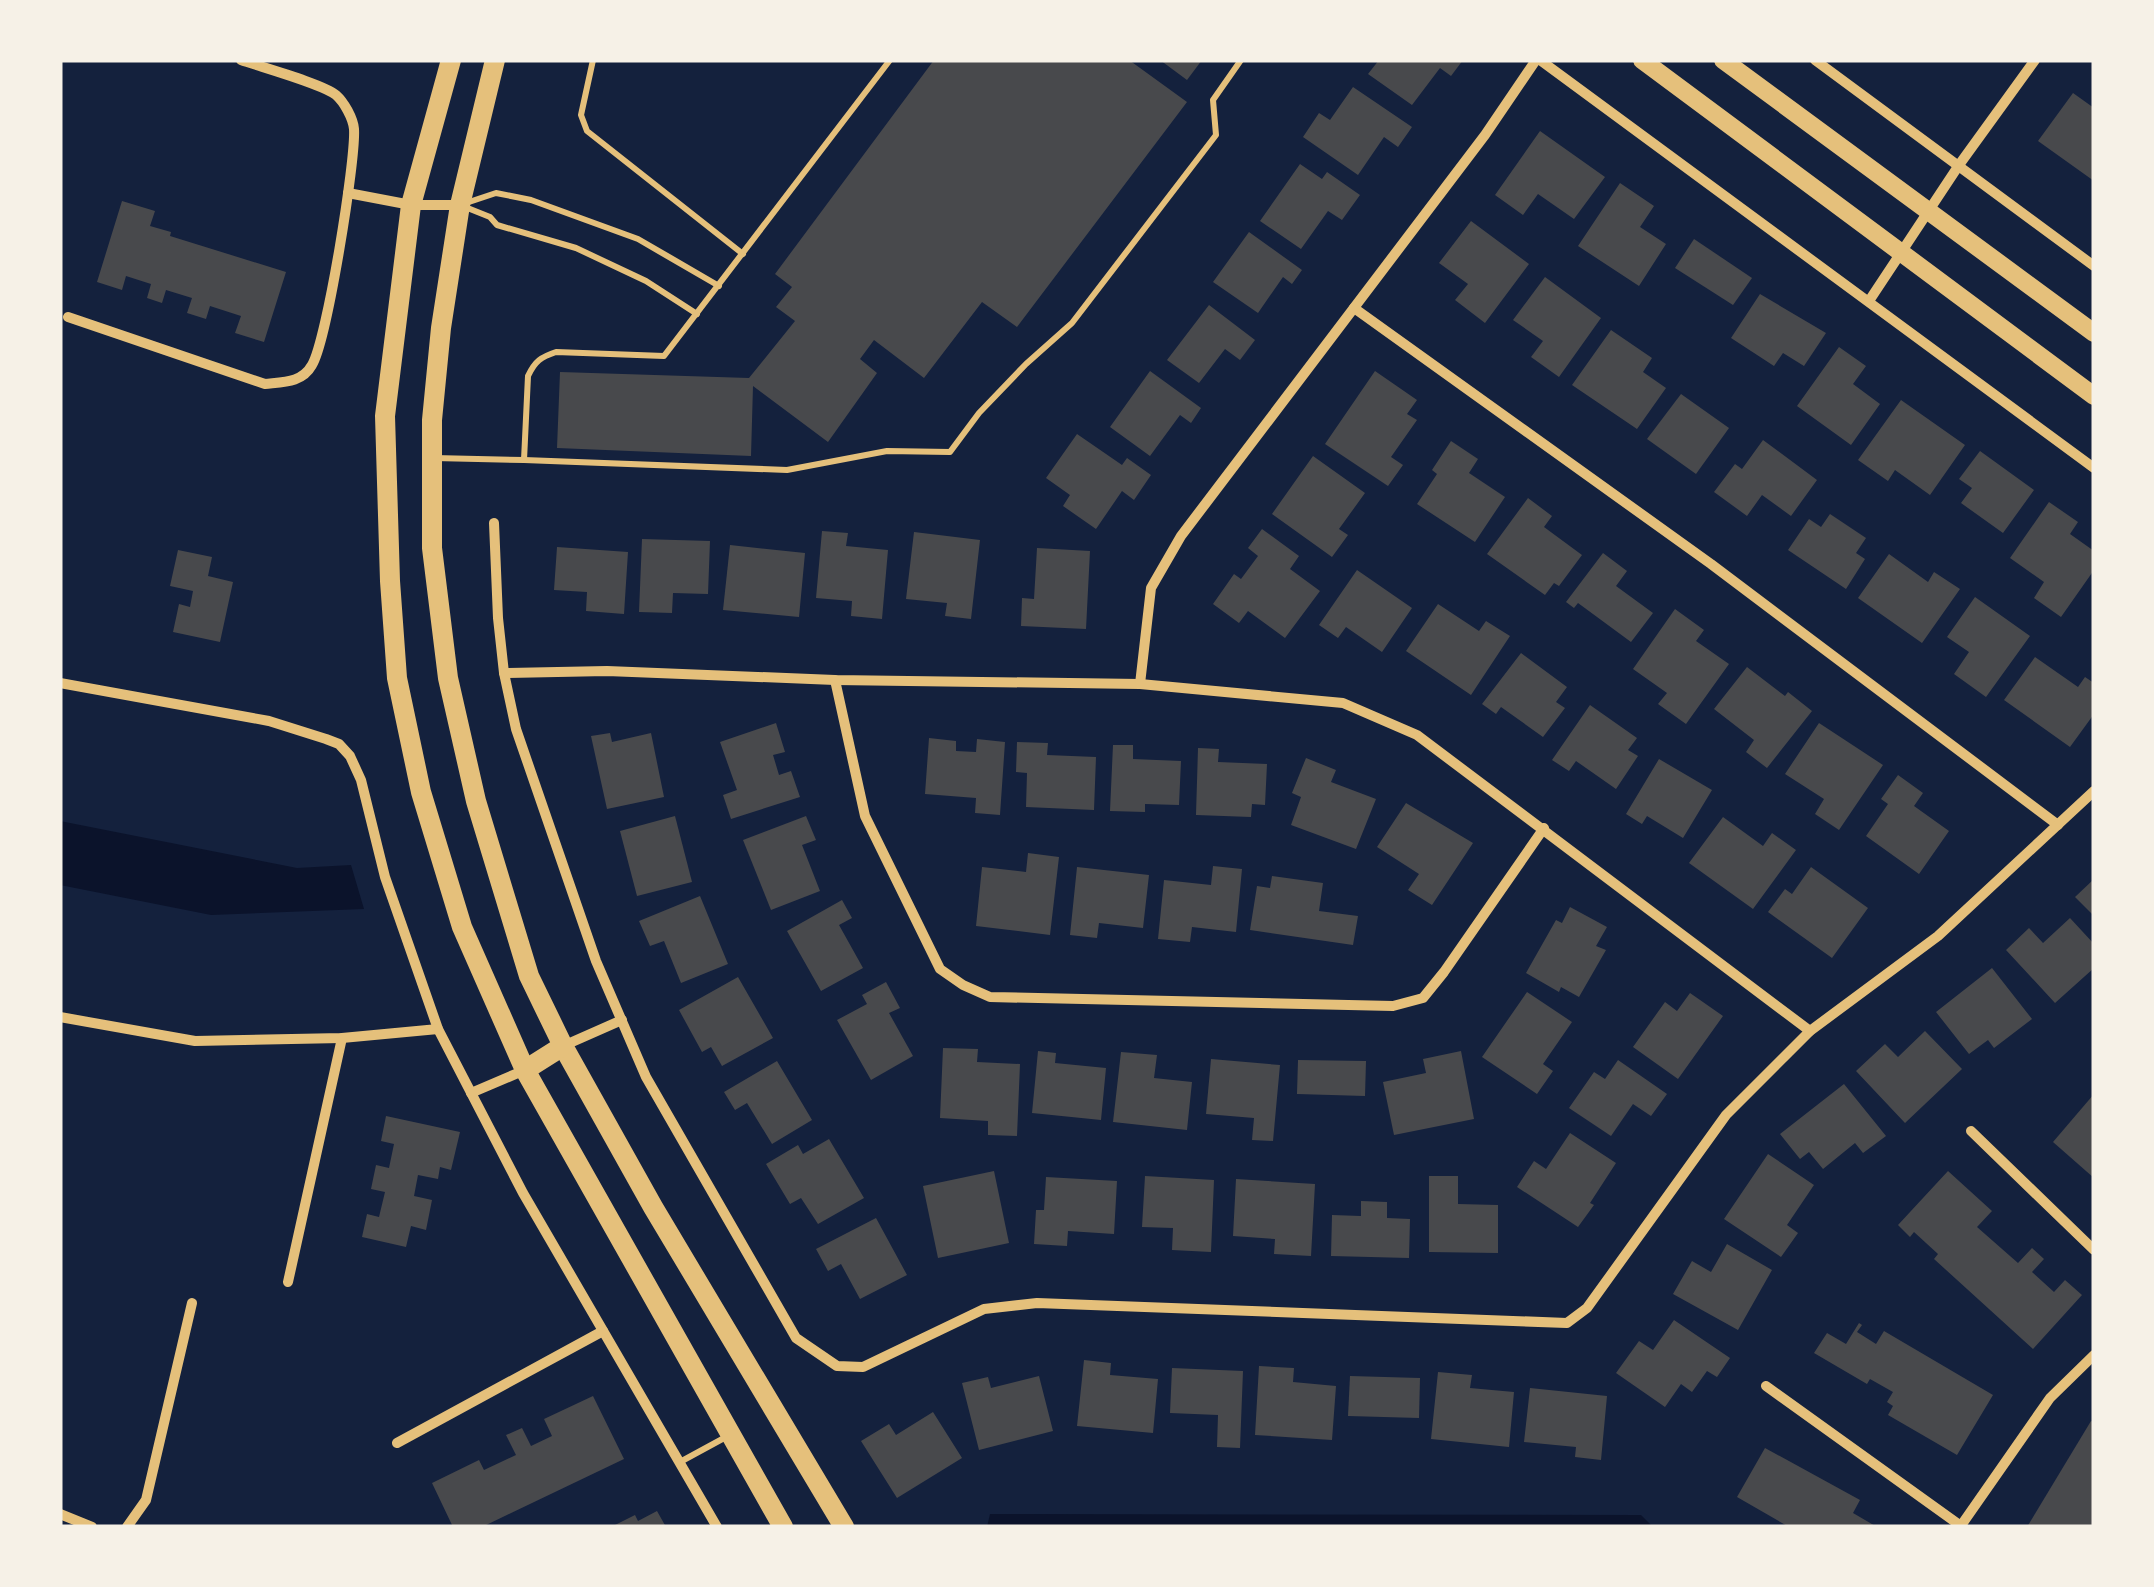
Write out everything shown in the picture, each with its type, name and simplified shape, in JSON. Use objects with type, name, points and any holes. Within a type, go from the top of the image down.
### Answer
[{"type":"main road","points":[[451,60],[410,205],[385,416],[390,582],[398,678],[421,792],[462,926],[525,1070],[783,1527]]},
{"type":"main road","points":[[494,60],[460,205],[432,420],[432,548],[448,678],[476,801],[529,976],[564,1046],[653,1207],[844,1527]]},
{"type":"main road","points":[[525,1070],[564,1046]]},
{"type":"street","points":[[68,317],[264,384],[295,380],[312,367],[321,339],[348,193],[354,129],[334,94],[241,60]]},
{"type":"street","points":[[1140,684],[1151,588],[1180,536],[1538,60],[2094,468]]},
{"type":"street","points":[[1642,60],[2094,396]]},
{"type":"street","points":[[1723,60],[2094,334]]},
{"type":"street","points":[[1815,60],[2094,266]]},
{"type":"street","points":[[1868,301],[1958,165],[2035,60]]},
{"type":"street","points":[[348,193],[410,205],[460,205]]},
{"type":"street","points":[[1354,308],[1712,564],[2058,826]]},
{"type":"street","points":[[494,523],[504,673],[516,729],[596,961],[646,1077],[796,1338],[837,1366],[863,1367],[984,1309],[1037,1304],[1567,1323],[1587,1308],[1726,1115],[1810,1031],[1938,936],[2094,790]]},
{"type":"street","points":[[504,673],[607,671],[835,680],[1140,684],[1343,703],[1417,735],[1810,1031]]},
{"type":"street","points":[[835,680],[865,816],[940,968],[990,997],[1394,1006],[1422,998],[1544,828]]},
{"type":"street","points":[[60,683],[269,721],[339,744],[350,756],[361,780],[385,877],[438,1028],[523,1193],[717,1527]]},
{"type":"street","points":[[60,1017],[195,1041],[342,1038],[438,1028]]},
{"type":"street","points":[[564,1046],[622,1020]]},
{"type":"street","points":[[288,1282],[342,1038]]},
{"type":"street","points":[[471,1093],[525,1070]]},
{"type":"street","points":[[1972,1131],[2094,1250]]},
{"type":"street","points":[[127,1527],[146,1500],[192,1303]]},
{"type":"street","points":[[397,1443],[603,1331]]},
{"type":"street","points":[[1766,1386],[1960,1527],[2050,1398],[2094,1355]]},
{"type":"street","points":[[60,1514],[92,1527]]},
{"type":"lane","points":[[524,460],[528,376],[534,364],[542,356],[556,352],[664,356],[890,60]]},
{"type":"lane","points":[[432,458],[787,470],[887,451],[950,452],[979,413],[1072,323],[1216,135],[1213,100],[1241,60]]},
{"type":"lane","points":[[592,63],[581,116],[586,131],[743,254]]},
{"type":"lane","points":[[460,205],[496,193],[531,200],[638,239],[718,286]]},
{"type":"lane","points":[[460,205],[490,217],[496,225],[576,248],[646,282],[697,314]]},
{"type":"lane","points":[[679,1463],[730,1435]]},
{"type":"water","points":[[60,821],[297,868],[351,865],[364,909],[211,915],[60,885]]},
{"type":"water","points":[[990,1514],[1641,1515],[1653,1527],[987,1527]]},
{"type":"building","points":[[934,60],[1129,60],[1187,102],[1017,327],[982,302],[924,378],[874,340],[860,359],[877,373],[828,442],[753,386],[751,456],[557,448],[560,372],[749,378],[795,321],[776,307],[792,287],[775,274]]},
{"type":"building","points":[[1160,60],[1202,60],[1187,80]]},
{"type":"building","points":[[1379,60],[1463,60],[1451,76],[1440,68],[1412,105],[1368,74]]},
{"type":"building","points":[[1353,87],[1412,127],[1398,147],[1384,137],[1358,175],[1303,137],[1319,113],[1330,120]]},
{"type":"building","points":[[2073,93],[2094,108],[2094,181],[2038,141]]},
{"type":"building","points":[[1540,131],[1605,177],[1574,219],[1538,194],[1523,215],[1495,195]]},
{"type":"building","points":[[1300,164],[1322,179],[1327,172],[1360,195],[1342,220],[1328,211],[1301,249],[1260,221]]},
{"type":"building","points":[[1620,183],[1654,206],[1640,227],[1666,244],[1639,286],[1578,246]]},
{"type":"building","points":[[122,201],[155,211],[150,226],[171,232],[170,236],[286,272],[264,342],[235,333],[241,316],[210,306],[206,319],[187,313],[192,298],[166,290],[162,303],[147,298],[151,284],[126,276],[122,290],[97,282]]},
{"type":"building","points":[[1471,221],[1529,264],[1485,323],[1455,300],[1468,284],[1439,263]]},
{"type":"building","points":[[1249,232],[1302,270],[1292,284],[1283,277],[1258,313],[1213,282]]},
{"type":"building","points":[[1694,239],[1752,278],[1733,305],[1675,268]]},
{"type":"building","points":[[1545,277],[1601,318],[1559,377],[1531,357],[1543,341],[1513,320]]},
{"type":"building","points":[[1760,294],[1826,333],[1804,366],[1783,353],[1774,366],[1731,338]]},
{"type":"building","points":[[1209,305],[1255,340],[1240,360],[1225,349],[1199,383],[1167,360]]},
{"type":"building","points":[[1611,330],[1652,358],[1643,372],[1666,388],[1637,429],[1572,385]]},
{"type":"building","points":[[1839,347],[1866,366],[1853,384],[1880,404],[1851,445],[1797,406]]},
{"type":"building","points":[[1150,371],[1201,408],[1191,423],[1180,415],[1150,456],[1110,427]]},
{"type":"building","points":[[1375,371],[1417,400],[1407,414],[1417,420],[1391,457],[1403,465],[1388,486],[1325,444]]},
{"type":"building","points":[[1681,394],[1729,428],[1696,474],[1647,439]]},
{"type":"building","points":[[1901,400],[1965,445],[1930,495],[1895,470],[1888,481],[1858,460]]},
{"type":"building","points":[[1077,434],[1122,465],[1127,458],[1151,475],[1134,500],[1122,491],[1096,529],[1063,506],[1070,495],[1046,478]]},
{"type":"building","points":[[1763,440],[1817,480],[1791,516],[1762,495],[1747,516],[1714,492],[1735,464],[1742,469]]},
{"type":"building","points":[[1451,441],[1478,459],[1469,473],[1505,497],[1475,542],[1417,504],[1437,474],[1432,470]]},
{"type":"building","points":[[1980,451],[2034,490],[2003,533],[1961,503],[1972,488],[1959,479]]},
{"type":"building","points":[[1313,456],[1365,493],[1339,529],[1348,535],[1332,557],[1272,514]]},
{"type":"building","points":[[1528,498],[1552,516],[1544,527],[1582,555],[1559,586],[1554,583],[1545,595],[1487,554]]},
{"type":"building","points":[[2049,502],[2078,522],[2070,534],[2094,551],[2094,570],[2061,617],[2034,598],[2044,582],[2010,558]]},
{"type":"building","points":[[1830,514],[1866,538],[1856,553],[1865,559],[1846,589],[1788,550],[1809,519],[1821,527]]},
{"type":"building","points":[[1262,529],[1299,556],[1290,569],[1320,591],[1285,638],[1248,611],[1239,623],[1213,604],[1234,574],[1241,579],[1258,556],[1248,548]]},
{"type":"building","points":[[822,531],[848,533],[846,546],[888,550],[882,619],[851,616],[852,601],[816,598]]},
{"type":"building","points":[[914,532],[980,540],[971,619],[945,616],[947,603],[906,599]]},
{"type":"building","points":[[642,539],[710,541],[708,594],[673,593],[672,613],[639,612]]},
{"type":"building","points":[[730,545],[805,553],[799,617],[723,610]]},
{"type":"building","points":[[557,547],[628,552],[624,614],[586,611],[587,592],[554,590]]},
{"type":"building","points":[[1037,548],[1090,551],[1086,629],[1021,626],[1022,598],[1034,599]]},
{"type":"building","points":[[178,550],[212,557],[208,576],[233,582],[220,642],[173,632],[179,604],[190,607],[193,591],[170,586]]},
{"type":"building","points":[[1603,553],[1627,571],[1616,586],[1653,613],[1631,642],[1578,603],[1574,608],[1566,602]]},
{"type":"building","points":[[1889,554],[1928,582],[1934,572],[1960,589],[1922,643],[1858,598]]},
{"type":"building","points":[[1357,570],[1412,608],[1382,652],[1346,627],[1338,638],[1319,625]]},
{"type":"building","points":[[1975,597],[2030,636],[1986,697],[1954,674],[1969,652],[1947,637]]},
{"type":"building","points":[[1438,604],[1479,631],[1486,621],[1510,636],[1471,695],[1406,651]]},
{"type":"building","points":[[1675,609],[1704,630],[1696,641],[1729,664],[1686,724],[1658,704],[1667,693],[1633,669]]},
{"type":"building","points":[[1521,653],[1567,687],[1556,702],[1565,708],[1543,737],[1501,707],[1496,714],[1482,704]]},
{"type":"building","points":[[2035,657],[2078,687],[2085,677],[2094,683],[2094,714],[2070,747],[2004,700]]},
{"type":"building","points":[[1747,667],[1812,711],[1767,768],[1746,752],[1754,740],[1714,709]]},
{"type":"building","points":[[1590,705],[1637,738],[1628,750],[1638,756],[1616,789],[1576,761],[1569,771],[1552,760]]},
{"type":"building","points":[[776,723],[785,752],[773,755],[779,775],[791,771],[800,797],[731,819],[723,795],[737,790],[720,742]]},
{"type":"building","points":[[1819,723],[1883,765],[1839,830],[1815,814],[1824,799],[1785,774]]},
{"type":"building","points":[[610,733],[612,742],[651,733],[664,797],[607,809],[591,736]]},
{"type":"building","points":[[929,738],[956,741],[956,751],[976,752],[977,739],[1005,742],[1000,815],[975,813],[976,798],[925,794]]},
{"type":"building","points":[[1017,742],[1048,743],[1047,755],[1096,757],[1094,810],[1026,807],[1027,773],[1016,772]]},
{"type":"building","points":[[1113,745],[1133,745],[1133,759],[1181,761],[1179,805],[1145,804],[1145,812],[1110,811]]},
{"type":"building","points":[[1198,748],[1219,749],[1218,762],[1267,764],[1265,805],[1252,804],[1251,817],[1196,815]]},
{"type":"building","points":[[1306,758],[1336,770],[1331,782],[1376,799],[1356,849],[1291,825],[1301,797],[1292,793]]},
{"type":"building","points":[[1659,759],[1712,790],[1683,838],[1647,816],[1642,824],[1626,814]]},
{"type":"building","points":[[1898,775],[1923,793],[1914,806],[1949,831],[1919,874],[1866,836],[1888,804],[1881,799]]},
{"type":"building","points":[[1406,803],[1473,843],[1432,905],[1408,890],[1419,874],[1377,847]]},
{"type":"building","points":[[675,816],[692,882],[637,896],[620,831]]},
{"type":"building","points":[[806,816],[816,840],[802,845],[820,891],[771,910],[743,840]]},
{"type":"building","points":[[1723,817],[1763,846],[1772,833],[1796,850],[1753,909],[1689,863]]},
{"type":"building","points":[[1028,853],[1059,857],[1050,935],[976,926],[982,867],[1026,872]]},
{"type":"building","points":[[1213,866],[1242,869],[1236,932],[1192,927],[1190,942],[1158,939],[1164,880],[1211,885]]},
{"type":"building","points":[[1077,867],[1149,875],[1143,928],[1099,923],[1097,938],[1070,935]]},
{"type":"building","points":[[1811,867],[1868,908],[1832,958],[1768,912],[1785,889],[1792,894]]},
{"type":"building","points":[[1272,876],[1323,883],[1319,911],[1358,916],[1353,945],[1250,930],[1257,886],[1270,888]]},
{"type":"building","points":[[2094,879],[2094,916],[2075,897]]},
{"type":"building","points":[[700,896],[728,964],[681,983],[664,941],[650,946],[639,921]]},
{"type":"building","points":[[842,900],[852,918],[839,925],[863,968],[821,991],[787,931]]},
{"type":"building","points":[[1570,907],[1607,927],[1596,946],[1606,950],[1579,997],[1561,987],[1559,992],[1526,973],[1556,920],[1562,923]]},
{"type":"building","points":[[2070,918],[2094,944],[2094,968],[2055,1003],[2006,950],[2029,928],[2043,943]]},
{"type":"building","points":[[1992,968],[2032,1019],[1994,1048],[1988,1040],[1969,1054],[1936,1012]]},
{"type":"building","points":[[738,977],[773,1038],[722,1066],[711,1047],[702,1052],[679,1010]]},
{"type":"building","points":[[886,982],[900,1008],[889,1013],[913,1056],[871,1080],[837,1020],[867,1004],[862,995]]},
{"type":"building","points":[[1527,992],[1572,1022],[1543,1064],[1553,1071],[1537,1094],[1482,1057]]},
{"type":"building","points":[[1690,993],[1723,1016],[1678,1079],[1633,1047],[1665,1002],[1677,1011]]},
{"type":"building","points":[[1925,1031],[1962,1069],[1905,1123],[1856,1071],[1885,1044],[1898,1057]]},
{"type":"building","points":[[943,1048],[978,1049],[977,1062],[1020,1064],[1017,1136],[988,1135],[988,1121],[940,1118]]},
{"type":"building","points":[[1038,1051],[1056,1053],[1055,1063],[1106,1068],[1101,1120],[1032,1113]]},
{"type":"building","points":[[1461,1051],[1474,1119],[1394,1135],[1383,1082],[1426,1073],[1423,1059]]},
{"type":"building","points":[[1121,1052],[1157,1055],[1154,1078],[1192,1082],[1187,1130],[1113,1122]]},
{"type":"building","points":[[1211,1059],[1280,1065],[1273,1141],[1252,1140],[1254,1118],[1206,1114]]},
{"type":"building","points":[[1298,1060],[1366,1061],[1365,1096],[1297,1094]]},
{"type":"building","points":[[1618,1060],[1667,1094],[1651,1116],[1633,1104],[1611,1136],[1569,1108],[1594,1072],[1605,1079]]},
{"type":"building","points":[[777,1061],[812,1120],[772,1144],[747,1103],[735,1110],[724,1092]]},
{"type":"building","points":[[1844,1084],[1886,1136],[1863,1153],[1855,1143],[1823,1169],[1809,1152],[1800,1159],[1780,1134]]},
{"type":"building","points":[[2094,1094],[2094,1178],[2053,1142]]},
{"type":"building","points":[[386,1116],[460,1132],[451,1170],[440,1167],[438,1179],[418,1175],[414,1196],[432,1200],[426,1230],[411,1226],[406,1247],[362,1237],[367,1214],[379,1217],[385,1192],[371,1189],[376,1165],[389,1168],[394,1144],[381,1141]]},
{"type":"building","points":[[1570,1133],[1616,1163],[1578,1227],[1517,1187],[1534,1161],[1546,1169]]},
{"type":"building","points":[[829,1139],[864,1198],[818,1224],[801,1198],[790,1204],[766,1164],[798,1145],[803,1154]]},
{"type":"building","points":[[1768,1154],[1814,1185],[1787,1225],[1798,1233],[1781,1257],[1724,1219]]},
{"type":"building","points":[[994,1171],[1009,1243],[938,1258],[923,1186]]},
{"type":"building","points":[[1948,1171],[1992,1211],[1977,1227],[2018,1263],[2032,1248],[2044,1259],[2032,1272],[2054,1292],[2065,1280],[2082,1295],[2033,1349],[1934,1259],[1938,1254],[1914,1232],[1910,1237],[1898,1225]]},
{"type":"building","points":[[1145,1176],[1214,1180],[1211,1252],[1172,1250],[1173,1228],[1142,1227]]},
{"type":"building","points":[[1429,1176],[1458,1176],[1458,1204],[1498,1205],[1498,1253],[1429,1252]]},
{"type":"building","points":[[1046,1177],[1117,1181],[1114,1234],[1068,1231],[1067,1246],[1034,1244],[1036,1210],[1044,1210]]},
{"type":"building","points":[[1236,1179],[1315,1184],[1311,1256],[1274,1254],[1275,1239],[1233,1236]]},
{"type":"building","points":[[1361,1201],[1387,1202],[1387,1218],[1410,1219],[1409,1258],[1331,1256],[1332,1215],[1361,1216]]},
{"type":"building","points":[[876,1218],[907,1275],[860,1299],[841,1264],[828,1271],[816,1249]]},
{"type":"building","points":[[1727,1244],[1772,1270],[1738,1330],[1673,1294],[1692,1261],[1711,1272]]},
{"type":"building","points":[[1674,1320],[1730,1358],[1717,1377],[1707,1371],[1692,1392],[1681,1384],[1665,1407],[1616,1373],[1639,1341],[1653,1350]]},
{"type":"building","points":[[1859,1323],[1862,1325],[1857,1332],[1876,1344],[1884,1331],[1993,1395],[1957,1455],[1888,1415],[1893,1406],[1887,1402],[1893,1392],[1870,1379],[1867,1384],[1814,1353],[1827,1333],[1846,1344]]},
{"type":"building","points":[[1084,1360],[1111,1363],[1110,1375],[1158,1379],[1153,1433],[1077,1426]]},
{"type":"building","points":[[1259,1366],[1294,1368],[1293,1382],[1336,1386],[1332,1440],[1255,1435]]},
{"type":"building","points":[[1172,1368],[1243,1371],[1240,1448],[1217,1447],[1218,1415],[1170,1413]]},
{"type":"building","points":[[1438,1372],[1472,1375],[1470,1388],[1514,1392],[1509,1447],[1431,1439]]},
{"type":"building","points":[[1039,1376],[1053,1431],[979,1450],[962,1383],[988,1377],[991,1388]]},
{"type":"building","points":[[1350,1376],[1420,1378],[1419,1418],[1348,1416]]},
{"type":"building","points":[[1530,1388],[1607,1396],[1601,1460],[1575,1457],[1576,1447],[1524,1442]]},
{"type":"building","points":[[593,1396],[624,1459],[482,1527],[453,1527],[432,1483],[479,1460],[484,1470],[516,1455],[506,1435],[522,1428],[531,1446],[552,1436],[544,1419]]},
{"type":"building","points":[[933,1412],[962,1458],[897,1498],[861,1441],[889,1424],[896,1435]]},
{"type":"building","points":[[2091,1421],[2094,1527],[2027,1527]]},
{"type":"building","points":[[1765,1448],[1860,1500],[1853,1513],[1877,1527],[1789,1527],[1737,1497]]},
{"type":"building","points":[[657,1511],[666,1527],[611,1527],[635,1515],[638,1521]]}]
